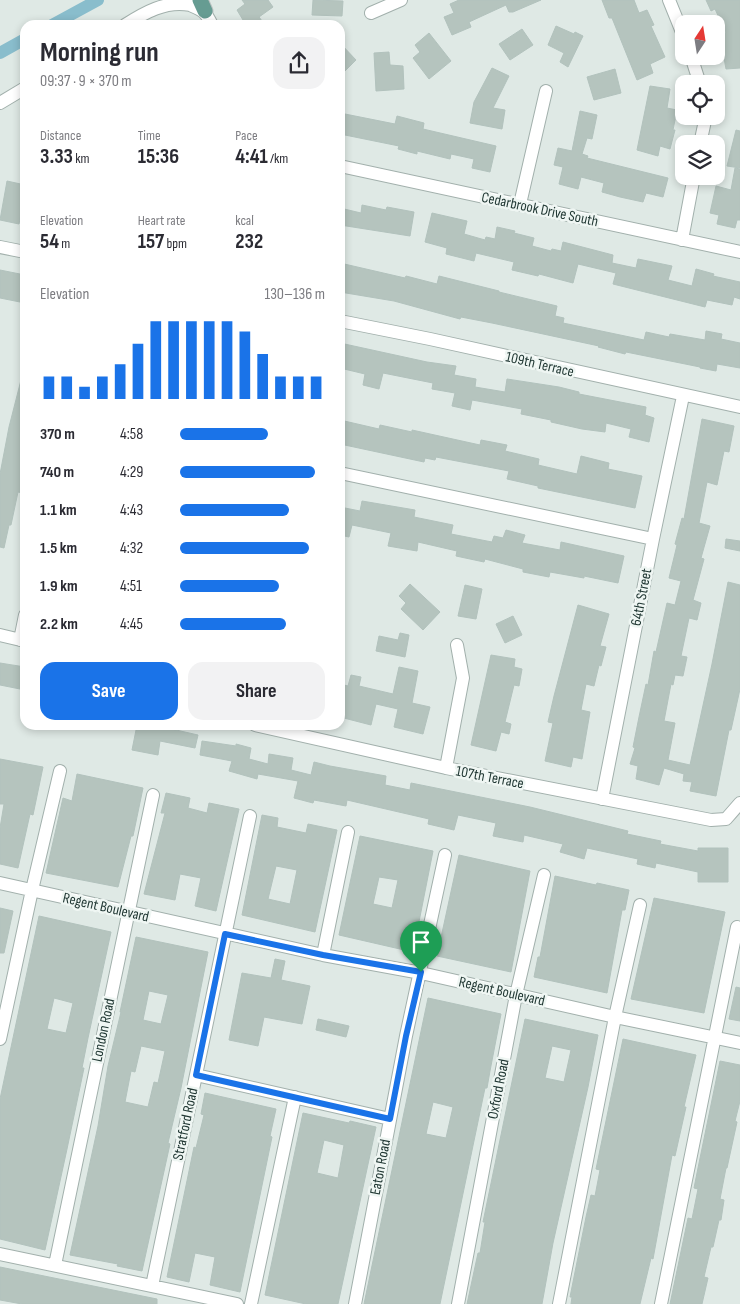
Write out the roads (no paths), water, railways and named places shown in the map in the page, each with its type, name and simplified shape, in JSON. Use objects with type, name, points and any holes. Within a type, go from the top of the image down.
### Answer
[{"type":"street","points":[[371,13],[401,0]]},
{"type":"street","points":[[669,0],[675,15]]},
{"type":"street","points":[[133,20],[156,5],[170,1],[202,6],[209,20]]},
{"type":"street","points":[[0,104],[20,91]]},
{"type":"street","points":[[520,204],[546,91]]},
{"type":"street","name":"Cedarbrook Drive South","points":[[345,167],[740,252]]},
{"type":"street","points":[[682,240],[692,185]]},
{"type":"street","points":[[0,246],[20,251]]},
{"type":"street","name":"109th Terrace","points":[[345,322],[740,407]]},
{"type":"street","name":"64th Street","points":[[602,799],[683,396]]},
{"type":"street","points":[[345,474],[653,539]]},
{"type":"street","points":[[0,635],[20,640]]},
{"type":"street","points":[[446,768],[463,678],[457,645]]},
{"type":"street","name":"107th Terrace","points":[[277,730],[446,768],[711,820],[726,820],[740,803]]},
{"type":"street","points":[[0,1039],[60,771]]},
{"type":"street","name":"London Road","points":[[54,1265],[153,795]]},
{"type":"street","name":"Stratford Road","points":[[152,1286],[250,816]]},
{"type":"street","points":[[323,955],[348,832]]},
{"type":"street","name":"Eaton Road","points":[[355,1304],[406,1036],[446,855]]},
{"type":"street","name":"Oxford Road","points":[[458,1304],[516,995],[544,875]]},
{"type":"street","name":"Regent Boulevard","points":[[0,883],[225,934],[323,955],[421,972],[516,995],[740,1043]]},
{"type":"street","points":[[559,1304],[615,1017],[640,905]]},
{"type":"street","points":[[661,1304],[736,927]]},
{"type":"street","points":[[196,1075],[390,1119]]},
{"type":"street","points":[[251,1304],[296,1097]]},
{"type":"street","points":[[0,1254],[237,1304]]},
{"type":"waterway","points":[[61,20],[98,0]]},
{"type":"waterway","points":[[0,53],[20,42]]}]
